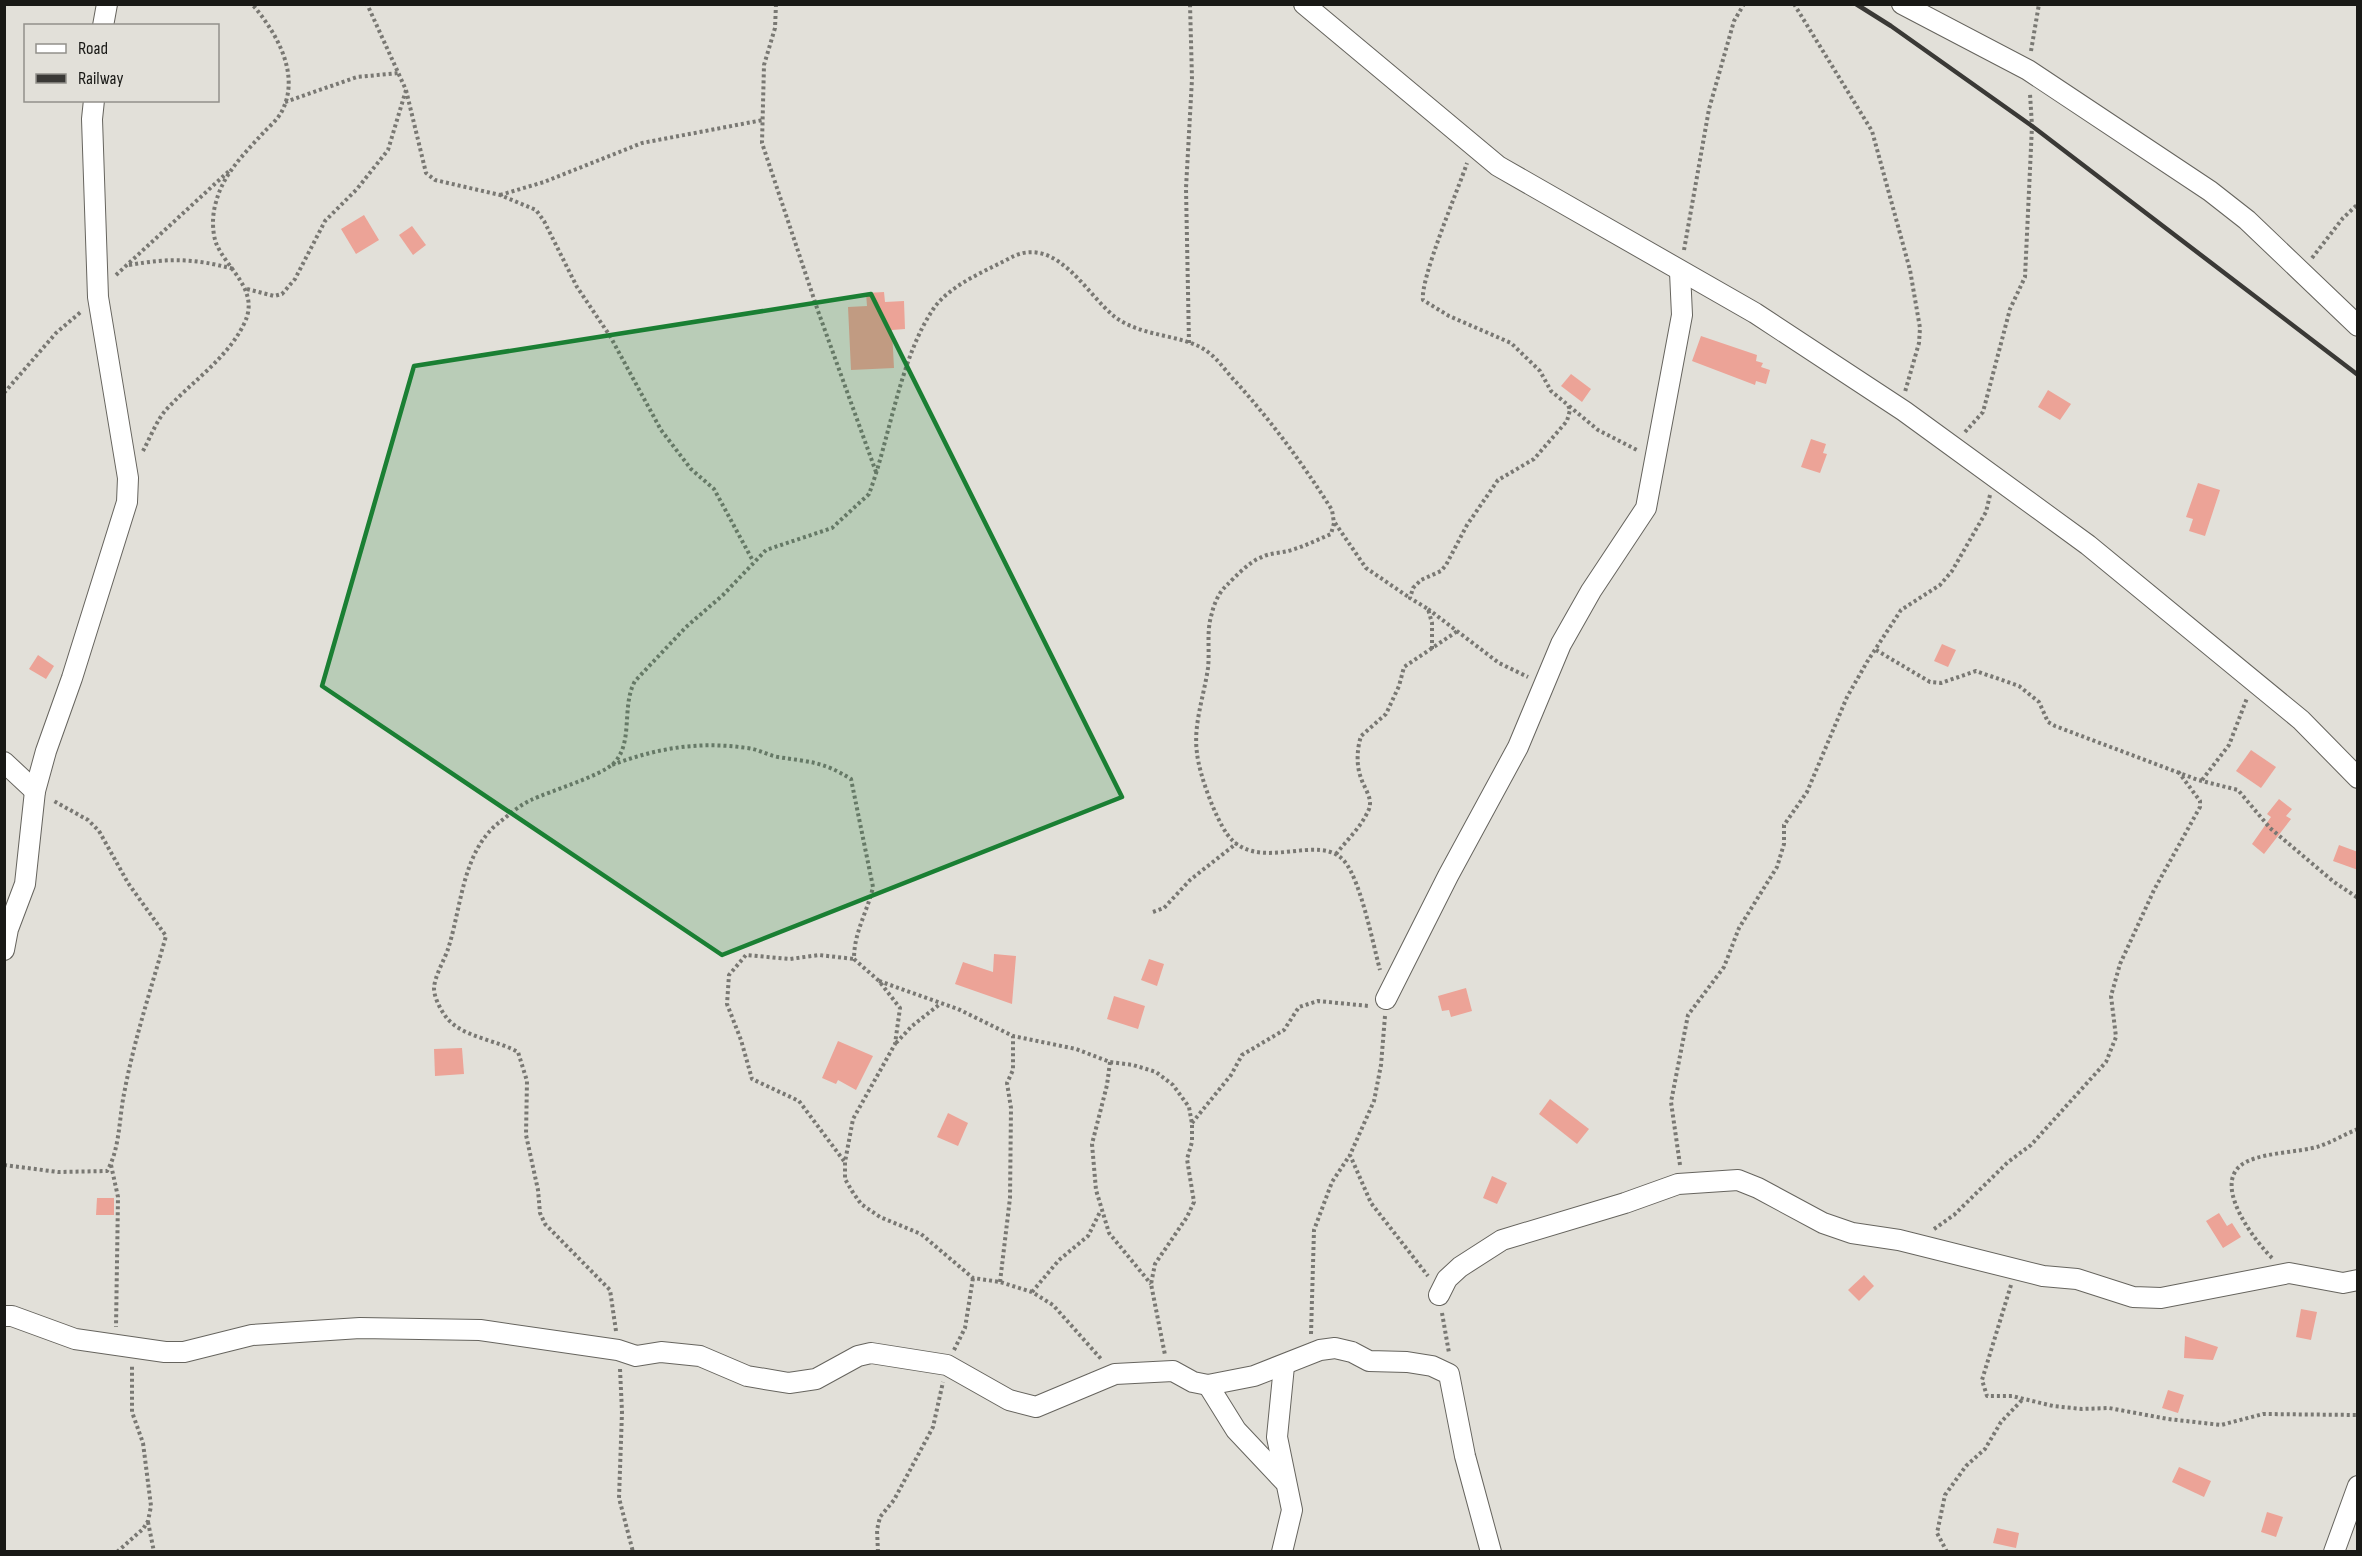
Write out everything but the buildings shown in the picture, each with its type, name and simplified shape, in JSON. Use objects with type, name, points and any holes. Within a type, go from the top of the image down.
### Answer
[{"type":"street","points":[[103,24],[107,4]]},
{"type":"street","points":[[1304,4],[1473,146],[1538,191],[1598,222],[1680,272],[1755,313],[1904,411],[2088,545],[2301,720],[2358,778]]},
{"type":"street","points":[[1902,4],[2028,70],[2210,191],[2247,219],[2358,326]]},
{"type":"street","points":[[4,950],[8,929],[25,884],[35,791],[127,501],[128,478],[98,297],[92,120],[94,102]]},
{"type":"street","points":[[1386,1004],[1438,894],[1518,747],[1571,626],[1646,508],[1669,396],[1682,315],[1680,272]]},
{"type":"street","points":[[4,762],[35,791]]},
{"type":"street","points":[[1439,1295],[1448,1279],[1460,1267],[1502,1240],[1625,1203],[1678,1184],[1738,1180],[1758,1188],[1822,1223],[1852,1233],[1913,1243],[2016,1270],[2077,1279],[2133,1297],[2161,1298],[2289,1273],[2343,1283],[2358,1280]]},
{"type":"street","points":[[4,1316],[12,1316],[75,1340],[184,1352],[252,1335],[360,1328],[480,1330],[618,1350],[636,1356],[661,1352],[700,1356],[747,1376],[789,1383],[816,1379],[858,1356],[871,1353],[947,1365],[1009,1400],[1036,1407],[1115,1374],[1173,1371],[1193,1382],[1208,1385],[1254,1376],[1320,1350],[1335,1348],[1352,1352],[1369,1361],[1407,1362],[1432,1366],[1449,1374],[1465,1456],[1491,1551]]},
{"type":"street","points":[[1282,1551],[1292,1510],[1284,1481],[1277,1437],[1284,1366]]},
{"type":"street","points":[[1208,1385],[1236,1430],[1284,1481]]},
{"type":"street","points":[[2334,1551],[2358,1486]]},
{"type":"path","points":[[115,276],[233,167],[282,112],[289,88],[287,63],[265,19],[252,4]]},
{"type":"path","points":[[366,4],[406,90],[426,173],[435,180],[500,195],[536,210],[544,220],[577,287],[610,336],[661,430],[691,469],[714,489],[753,561]]},
{"type":"path","points":[[776,4],[775,28],[764,65],[762,143],[877,474]]},
{"type":"path","points":[[1189,343],[1186,188],[1192,80],[1190,4]]},
{"type":"path","points":[[1680,272],[1697,166],[1709,109],[1734,21],[1744,4]]},
{"type":"path","points":[[1794,4],[1872,131],[1910,270],[1920,328],[1904,411]]},
{"type":"path","points":[[1952,446],[1983,412],[2010,309],[2025,277],[2032,126],[2028,70],[2039,4]]},
{"type":"path","points":[[285,102],[357,77],[399,73]]},
{"type":"path","points":[[247,289],[274,296],[282,294],[295,279],[325,221],[357,189],[388,150],[406,90]]},
{"type":"path","points":[[500,195],[544,182],[642,143],[763,120]]},
{"type":"path","points":[[1473,146],[1427,272],[1422,291],[1423,300],[1449,316],[1511,343],[1540,370],[1551,391],[1598,430],[1640,452],[1653,466]]},
{"type":"path","points":[[128,478],[163,413],[216,361],[245,323],[247,289],[216,243],[213,227],[216,201],[233,167]]},
{"type":"path","points":[[2301,270],[2358,204]]},
{"type":"path","points":[[611,766],[622,753],[629,692],[635,681],[686,627],[723,595],[766,550],[832,528],[869,494],[918,340],[934,307],[957,287],[1022,252],[1050,255],[1098,298],[1113,316],[1128,326],[1189,343],[1208,351],[1286,441],[1332,510],[1334,523],[1331,534],[1305,546],[1260,557],[1225,587],[1211,616],[1208,667],[1195,737],[1197,756],[1210,797],[1227,834],[1237,843],[1247,850],[1264,854],[1310,850],[1336,854],[1344,861],[1353,875],[1386,1004],[1382,1065],[1374,1101],[1350,1155],[1332,1182],[1314,1230],[1312,1332],[1304,1357]]},
{"type":"path","points":[[128,265],[165,259],[199,259],[234,269]]},
{"type":"path","points":[[4,393],[56,333],[98,297]]},
{"type":"path","points":[[1410,598],[1413,588],[1421,580],[1441,571],[1446,565],[1467,525],[1498,480],[1534,459],[1567,421],[1570,410],[1568,405]]},
{"type":"path","points":[[1678,1184],[1680,1154],[1673,1125],[1672,1094],[1688,1015],[1724,967],[1739,928],[1777,867],[1784,844],[1784,825],[1807,792],[1847,697],[1901,610],[1940,585],[1952,571],[1986,512],[1989,502],[1990,474]]},
{"type":"path","points":[[1334,523],[1366,568],[1459,630],[1499,663],[1530,678],[1543,688]]},
{"type":"path","points":[[1428,609],[1432,623],[1432,649]]},
{"type":"path","points":[[1336,854],[1360,824],[1370,806],[1368,792],[1360,777],[1358,764],[1361,736],[1386,714],[1400,686],[1404,667],[1459,630]]},
{"type":"path","points":[[1876,650],[1930,682],[1941,683],[1976,670],[2019,686],[2039,702],[2048,722],[2055,726],[2176,771],[2238,790],[2270,828],[2334,882],[2358,898]]},
{"type":"path","points":[[2202,780],[2229,745],[2239,723],[2248,695],[2246,677]]},
{"type":"path","points":[[633,1551],[619,1498],[622,1412],[618,1350],[610,1290],[544,1224],[526,1135],[527,1082],[518,1052],[457,1028],[446,1017],[437,1002],[434,987],[448,949],[468,871],[481,843],[498,823],[529,801],[641,754],[677,746],[725,745],[750,748],[776,757],[808,759],[834,768],[851,779],[873,887],[869,904],[858,926],[854,943],[854,959]]},
{"type":"path","points":[[1913,1243],[1954,1215],[2008,1162],[2031,1145],[2106,1062],[2116,1037],[2111,996],[2120,964],[2154,890],[2200,807],[2200,801],[2176,771]]},
{"type":"path","points":[[4,1165],[58,1173],[107,1170],[111,1164],[140,1022],[166,936],[128,883],[99,831],[88,820],[35,791]]},
{"type":"path","points":[[1153,912],[1164,908],[1190,880],[1237,843]]},
{"type":"path","points":[[844,1162],[799,1101],[752,1079],[741,1040],[727,1004],[729,975],[746,955],[789,959],[819,956],[854,959],[879,981],[900,1008],[895,1044]]},
{"type":"path","points":[[879,981],[958,1009],[1013,1036],[1076,1049],[1110,1062],[1133,1065],[1156,1072],[1173,1085],[1189,1107],[1192,1142],[1187,1160],[1194,1202],[1187,1217],[1155,1264],[1151,1284],[1165,1353],[1173,1371]]},
{"type":"path","points":[[1192,1124],[1231,1075],[1242,1055],[1284,1030],[1299,1007],[1318,1001],[1386,1004]]},
{"type":"path","points":[[941,1004],[912,1026],[895,1044],[852,1119],[844,1162],[845,1179],[861,1204],[880,1217],[921,1234],[973,1278],[1000,1282],[1032,1292],[1053,1305],[1115,1374]]},
{"type":"path","points":[[1000,1282],[1010,1198],[1011,1108],[1007,1083],[1013,1070],[1013,1036]]},
{"type":"path","points":[[1110,1062],[1107,1085],[1092,1144],[1092,1169],[1100,1212],[1109,1233],[1151,1284]]},
{"type":"path","points":[[2289,1273],[2269,1255],[2246,1224],[2234,1203],[2232,1180],[2240,1166],[2321,1146],[2358,1129]]},
{"type":"path","points":[[1350,1155],[1371,1203],[1422,1267],[1439,1295],[1449,1351],[1449,1374]]},
{"type":"path","points":[[111,1164],[118,1197],[124,1347],[132,1412],[143,1443],[151,1506],[148,1521],[143,1529],[117,1551]]},
{"type":"path","points":[[1032,1292],[1059,1260],[1088,1236],[1100,1212]]},
{"type":"path","points":[[2016,1270],[1982,1380],[1987,1395],[2012,1396],[2022,1400],[2082,1409],[2109,1408],[2168,1419],[2222,1425],[2263,1414],[2358,1415]]},
{"type":"path","points":[[878,1551],[877,1530],[880,1517],[894,1500],[933,1427],[947,1365],[965,1328],[973,1278]]},
{"type":"path","points":[[1947,1551],[1937,1533],[1945,1495],[1966,1466],[1985,1449],[2001,1422],[2022,1400]]},
{"type":"path","points":[[148,1521],[154,1551]]},
{"type":"highlighted area","points":[[871,294],[1122,797],[722,955],[322,686],[414,366]]},
{"type":"railway","points":[[1856,4],[1891,26],[2032,126],[2358,375]]}]
